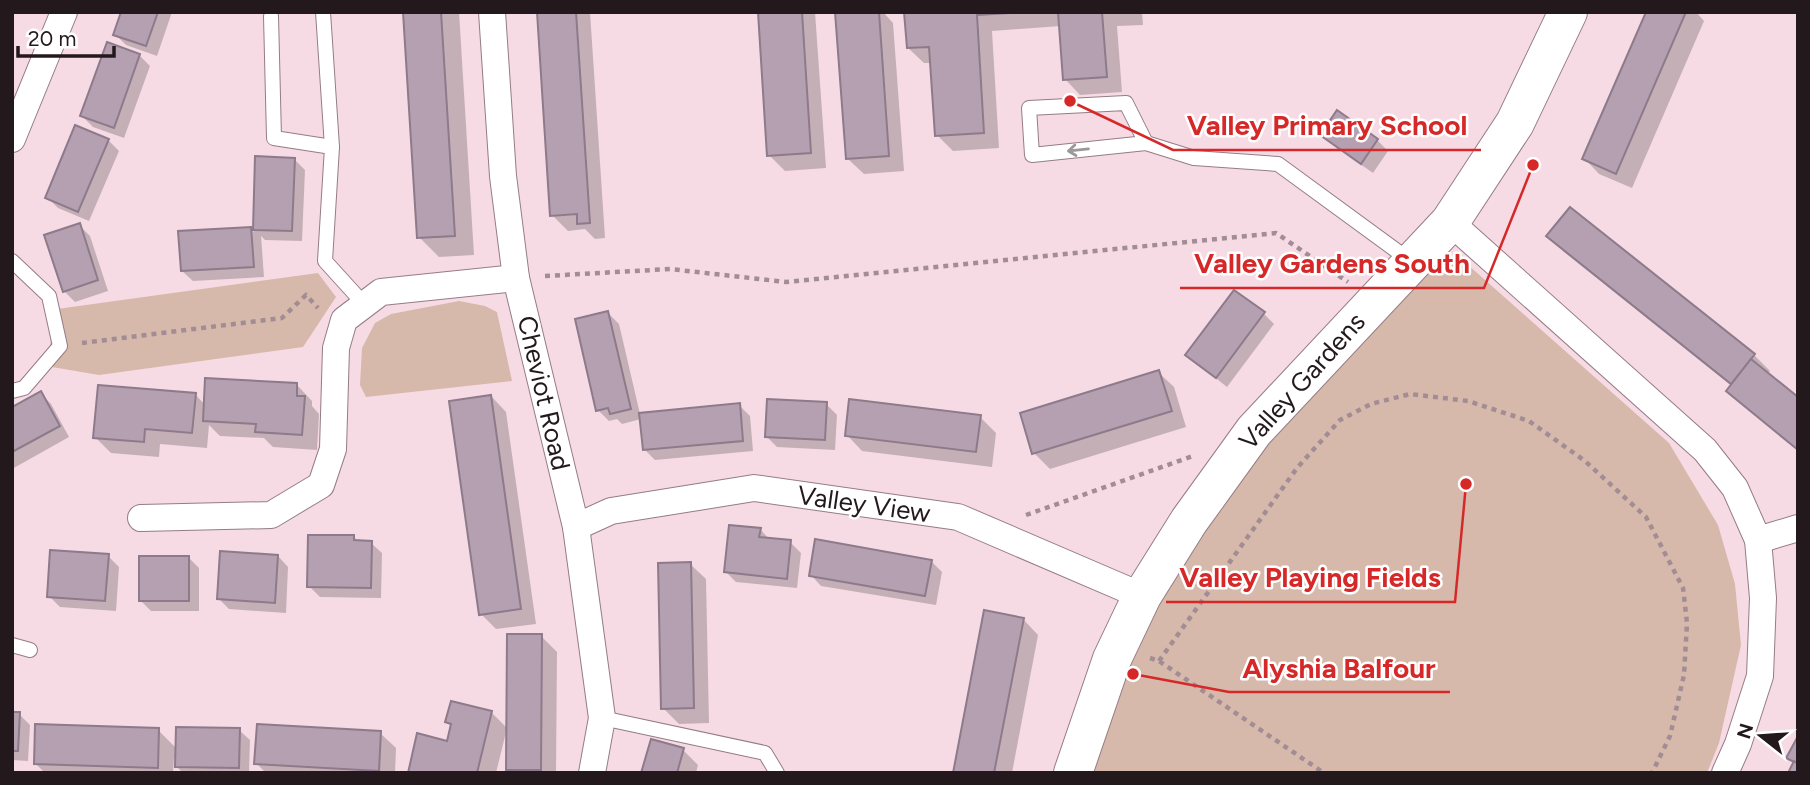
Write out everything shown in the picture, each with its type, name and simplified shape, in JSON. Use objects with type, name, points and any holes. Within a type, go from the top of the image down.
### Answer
[{"type":"street","points":[[12,139],[64,12]]},
{"type":"street","name":"Cheviot Road","points":[[492,12],[503,176],[516,278],[576,527],[602,718],[593,773]]},
{"type":"street","name":"Valley Gardens","points":[[1073,773],[1112,659],[1143,596],[1189,521],[1240,449],[1450,222],[1515,123],[1568,12]]},
{"type":"street","points":[[1450,222],[1705,450],[1735,488],[1758,540],[1763,597],[1760,676],[1738,744],[1725,773]]},
{"type":"street","points":[[141,518],[271,515],[321,485],[333,449],[336,348],[354,312],[381,292],[516,278]]},
{"type":"street","name":"Valley View","points":[[576,527],[611,511],[754,488],[958,517],[1143,596]]},
{"type":"street","points":[[1758,540],[1798,528]]},
{"type":"lane","points":[[323,12],[332,147],[325,261],[354,312]]},
{"type":"lane","points":[[271,16],[274,138],[332,147]]},
{"type":"lane","points":[[1146,143],[1126,103],[1029,108],[1032,155],[1146,143],[1194,158],[1278,164],[1412,262]]},
{"type":"lane","points":[[12,261],[49,296],[60,346],[24,388],[12,391]]},
{"type":"lane","points":[[12,645],[30,650]]},
{"type":"lane","points":[[602,718],[765,753],[777,773]]},
{"type":"path","points":[[516,278],[670,269],[786,282],[1276,233],[1375,301]]},
{"type":"path","points":[[60,346],[282,318],[306,295],[325,314],[354,312]]},
{"type":"path","points":[[1159,661],[1297,468],[1340,419],[1371,404],[1410,394],[1468,401],[1529,421],[1585,461],[1646,517],[1683,588],[1687,623],[1684,675],[1670,737],[1652,773]]},
{"type":"path","points":[[986,529],[1189,457],[1240,449]]},
{"type":"path","points":[[1112,659],[1136,669],[1142,654],[1159,661],[1324,773]]},
{"type":"shaded area","points":[[1446,259],[1467,264],[1669,443],[1718,525],[1735,584],[1741,645],[1719,743],[1707,773],[1092,773],[1136,633],[1284,415],[1421,267]]},
{"type":"shaded area","points":[[318,273],[336,297],[303,347],[99,375],[46,366],[57,309]]},
{"type":"shaded area","points":[[459,301],[485,306],[497,312],[512,381],[366,397],[360,385],[362,348],[375,323],[391,314]]},
{"type":"building","points":[[121,12],[158,12],[146,46],[113,35]]},
{"type":"building","points":[[403,12],[441,12],[455,236],[417,238]]},
{"type":"building","points":[[537,12],[576,12],[590,223],[577,224],[577,214],[550,216]]},
{"type":"building","points":[[758,12],[802,12],[811,153],[767,156]]},
{"type":"building","points":[[835,12],[879,12],[889,156],[846,159]]},
{"type":"building","points":[[904,12],[1024,12],[977,15],[984,133],[935,136],[929,47],[907,48]]},
{"type":"building","points":[[1058,12],[1102,12],[1107,77],[1063,80]]},
{"type":"building","points":[[1646,12],[1686,12],[1616,174],[1582,159]]},
{"type":"building","points":[[107,42],[140,54],[114,128],[80,116]]},
{"type":"building","points":[[1337,110],[1378,139],[1361,164],[1320,135]]},
{"type":"building","points":[[75,125],[109,139],[78,212],[45,198]]},
{"type":"building","points":[[255,156],[295,158],[292,231],[253,230]]},
{"type":"building","points":[[1570,207],[1755,354],[1731,384],[1546,236]]},
{"type":"building","points":[[80,223],[98,280],[63,292],[44,235]]},
{"type":"building","points":[[251,227],[254,267],[181,271],[178,231]]},
{"type":"building","points":[[1234,290],[1265,312],[1216,378],[1185,355]]},
{"type":"building","points":[[608,311],[631,409],[610,414],[608,408],[596,411],[575,319]]},
{"type":"building","points":[[1751,359],[1798,397],[1798,450],[1726,391]]},
{"type":"building","points":[[1159,370],[1172,411],[1032,454],[1020,413]]},
{"type":"building","points":[[205,378],[297,383],[297,396],[305,396],[302,435],[255,432],[256,424],[203,421]]},
{"type":"building","points":[[98,385],[196,393],[192,433],[145,429],[144,442],[93,438]]},
{"type":"building","points":[[41,391],[60,426],[12,452],[12,407]]},
{"type":"building","points":[[491,395],[521,609],[479,615],[449,401]]},
{"type":"building","points":[[767,399],[827,402],[825,440],[765,437]]},
{"type":"building","points":[[849,399],[981,415],[976,452],[845,436]]},
{"type":"building","points":[[740,403],[743,441],[643,450],[639,413]]},
{"type":"building","points":[[729,525],[761,528],[759,537],[791,540],[787,579],[724,572]]},
{"type":"building","points":[[308,535],[354,535],[354,540],[372,541],[371,588],[307,587]]},
{"type":"building","points":[[815,539],[932,560],[925,596],[809,576]]},
{"type":"building","points":[[50,550],[109,554],[105,601],[47,597]]},
{"type":"building","points":[[220,551],[278,555],[275,603],[217,599]]},
{"type":"building","points":[[139,556],[189,556],[189,601],[139,601]]},
{"type":"building","points":[[691,562],[694,708],[661,709],[658,563]]},
{"type":"building","points":[[984,610],[1024,618],[994,773],[953,773]]},
{"type":"building","points":[[507,634],[542,634],[541,770],[506,770]]},
{"type":"building","points":[[451,701],[492,711],[477,773],[408,773],[417,733],[447,741],[451,724],[445,722]]},
{"type":"building","points":[[12,712],[20,712],[18,751],[12,751]]},
{"type":"building","points":[[35,724],[159,728],[158,768],[34,764]]},
{"type":"building","points":[[257,724],[381,731],[379,771],[254,764]]},
{"type":"building","points":[[176,727],[240,728],[239,768],[175,767]]},
{"type":"building","points":[[1798,736],[1798,764],[1786,758]]},
{"type":"building","points":[[651,739],[684,748],[677,773],[641,773]]},
{"type":"building","points":[[1794,761],[1798,764],[1798,773],[1788,773]]},
{"type":"place","name":"Valley Primary School","points":[[1070,101]]},
{"type":"place","name":"Valley Gardens South","points":[[1533,165]]},
{"type":"place","name":"Valley Playing Fields","points":[[1466,484]]},
{"type":"place","name":"Alyshia Balfour","points":[[1133,674]]}]
